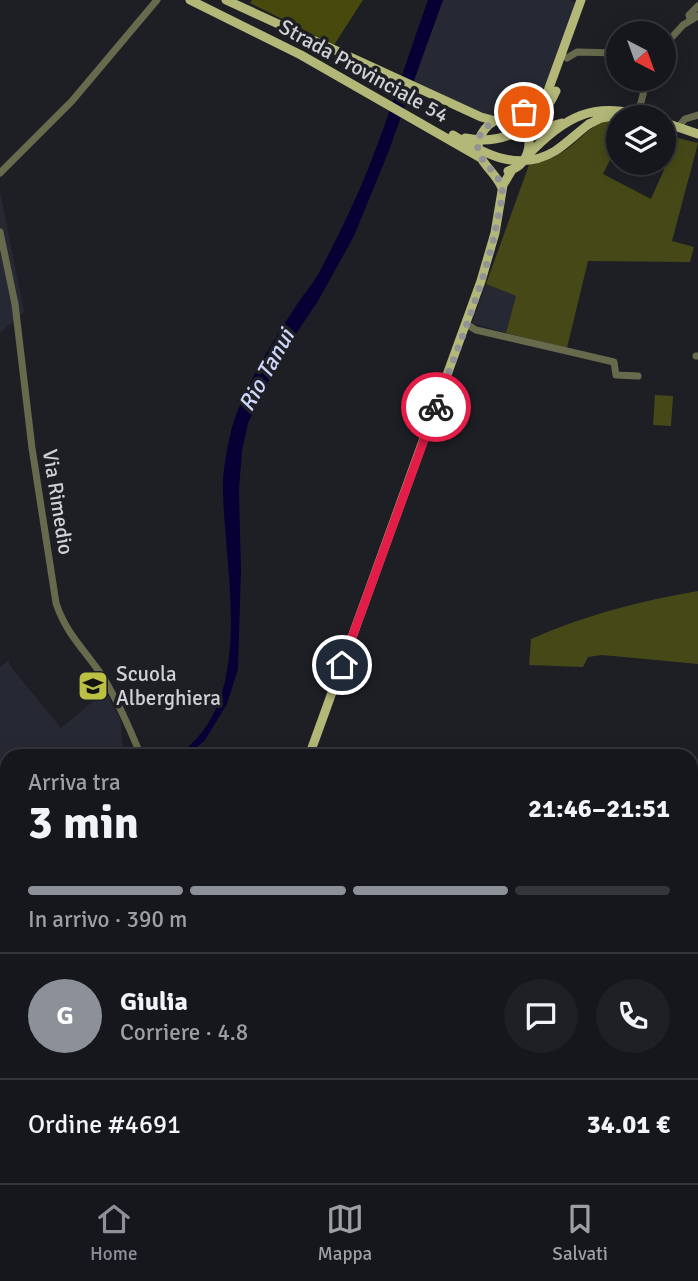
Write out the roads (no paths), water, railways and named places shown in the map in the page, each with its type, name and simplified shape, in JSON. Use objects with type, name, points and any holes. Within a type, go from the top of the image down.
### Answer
[{"type":"main road","name":"Strada Provinciale 54","points":[[190,0],[374,94],[484,162]]},
{"type":"main road","points":[[226,0],[481,117],[496,121]]},
{"type":"main road","points":[[453,135],[490,140],[516,133],[542,114],[567,58],[580,2]]},
{"type":"main road","points":[[484,162],[498,171],[512,170],[522,165],[530,145],[527,126],[552,92],[580,2]]},
{"type":"main road","points":[[502,190],[498,177],[484,162],[478,146],[479,138],[487,127],[496,121],[509,118],[538,103],[552,92]]},
{"type":"main road","points":[[374,94],[492,156],[519,161],[551,153],[589,124],[606,118]]},
{"type":"main road","points":[[509,118],[527,126],[549,128],[594,110],[606,110]]},
{"type":"main road","points":[[537,111],[541,122],[560,124]]},
{"type":"main road","points":[[527,156],[560,124]]},
{"type":"main road","points":[[678,127],[698,134]]},
{"type":"main road","points":[[312,749],[466,324],[495,233],[502,190],[512,170]]},
{"type":"street","points":[[0,173],[72,102],[153,2]]},
{"type":"street","points":[[690,19],[689,15],[698,6]]},
{"type":"street","points":[[676,34],[690,19],[698,16]]},
{"type":"street","points":[[567,58],[577,52],[606,53]]},
{"type":"street","points":[[678,127],[685,120],[698,115]]},
{"type":"street","name":"Via Rimedio","points":[[0,232],[15,304],[32,448],[56,603],[64,625],[112,691],[138,749]]},
{"type":"street","points":[[466,324],[476,330],[614,362],[616,374],[619,376],[638,376]]},
{"type":"water","name":"Rio Tanui","points":[[428,0],[443,0],[388,153],[354,236],[318,301],[281,356],[248,423],[242,451],[239,489],[241,569],[238,669],[227,704],[205,740],[195,749],[184,749],[201,733],[218,704],[227,671],[231,635],[223,486],[234,420],[257,370],[320,271],[352,206],[384,127]]},
{"type":"place","name":"Scuola Alberghiera","points":[[93,686]]}]
